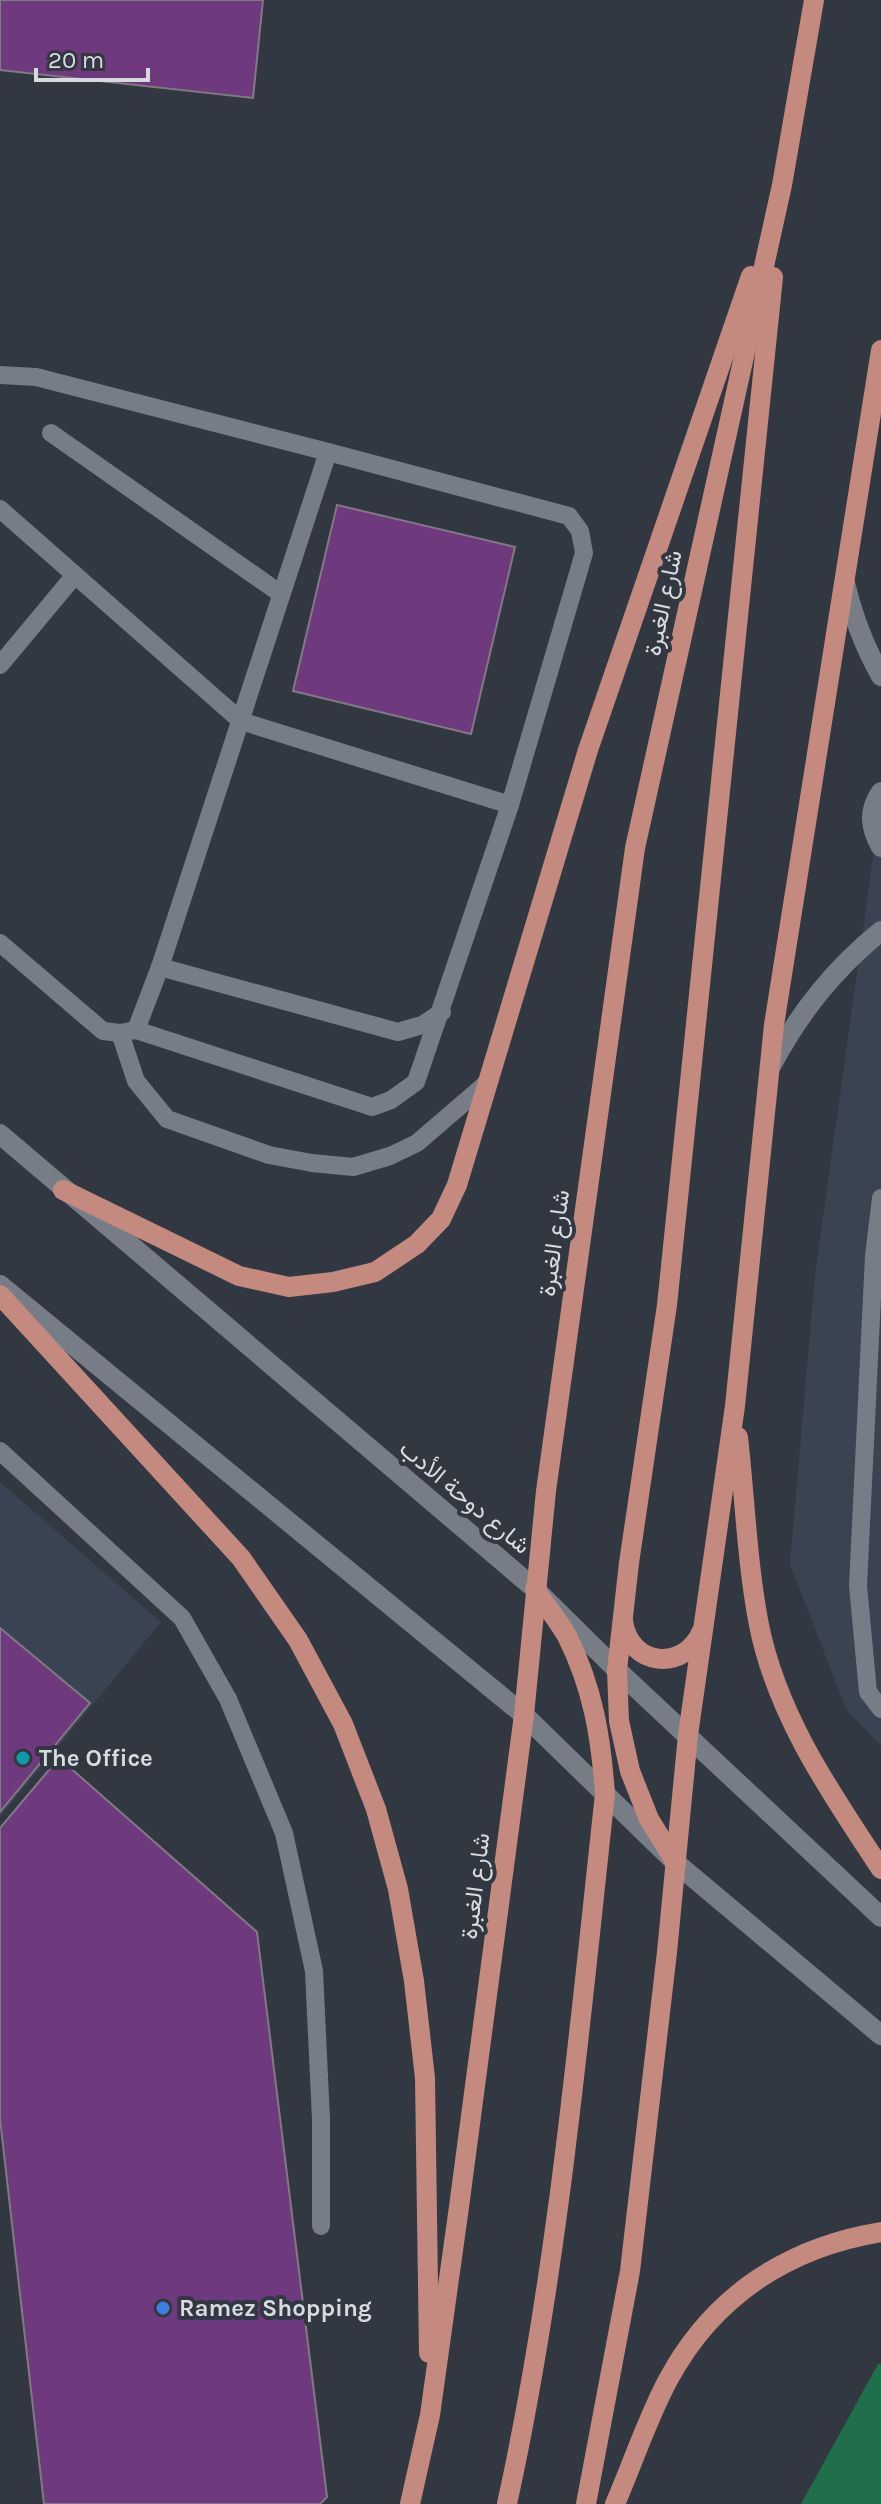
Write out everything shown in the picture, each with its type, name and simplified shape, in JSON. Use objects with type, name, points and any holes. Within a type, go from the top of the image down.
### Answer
[{"type":"main road","name":"شارع الغبرة","points":[[410,2504],[430,2415],[524,1715],[549,1469],[635,848],[782,185],[814,0]]},
{"type":"main road","points":[[63,1190],[239,1276],[289,1287],[333,1282],[375,1272],[417,1244],[441,1219],[457,1185],[588,750],[782,185]]},
{"type":"main road","points":[[676,1863],[649,1819],[630,1771],[619,1721],[617,1670],[667,1305],[782,185]]},
{"type":"main road","points":[[586,2504],[630,2271],[688,1735],[735,1406],[774,1025],[881,350]]},
{"type":"main road","points":[[844,578],[853,617],[881,676]]},
{"type":"main road","points":[[881,792],[873,806],[871,820],[881,847]]},
{"type":"main road","points":[[771,1066],[808,1004],[831,976],[881,931]]},
{"type":"main road","name":"شارع دوحة الأدب","points":[[0,1134],[535,1589],[881,1917]]},
{"type":"main road","points":[[0,1285],[524,1715],[676,1863],[881,2035]]},
{"type":"main road","points":[[0,1295],[241,1558],[298,1640],[343,1724],[371,1795],[398,1889],[414,1981],[425,2078],[430,2415]]},
{"type":"main road","points":[[735,1406],[749,1559],[759,1626],[771,1668],[822,1782],[881,1869]]},
{"type":"main road","points":[[507,2504],[525,2422],[545,2303],[605,1794],[602,1739],[588,1686],[566,1635],[535,1589]]},
{"type":"main road","points":[[623,1613],[627,1637],[634,1647],[656,1659],[669,1659],[691,1649],[703,1628]]},
{"type":"main road","points":[[615,2504],[668,2380],[697,2336],[739,2291],[806,2251],[849,2237],[881,2232]]},
{"type":"lane","points":[[803,0],[811,22]]},
{"type":"lane","points":[[0,375],[36,377],[569,516],[580,531],[584,553],[510,805],[442,1012],[416,1082],[391,1100],[372,1107],[128,1032],[103,1031],[0,943]]},
{"type":"lane","points":[[51,433],[281,594]]},
{"type":"lane","points":[[328,452],[160,967],[128,1032],[136,1081],[167,1119],[269,1155],[353,1167],[417,1143],[489,1081]]},
{"type":"lane","points":[[0,509],[241,721],[510,805]]},
{"type":"lane","points":[[0,665],[75,575]]},
{"type":"lane","points":[[160,967],[398,1032],[422,1025],[442,1012]]},
{"type":"lane","points":[[881,1198],[874,1256],[858,1586],[868,1692],[881,1709]]},
{"type":"lane","points":[[0,1451],[182,1618],[228,1699],[284,1833],[314,1971],[321,2119],[321,2226]]},
{"type":"shaded area","points":[[881,800],[881,1746],[846,1709],[790,1564],[815,1275]]},
{"type":"shaded area","points":[[0,1482],[161,1622],[0,1817]]},
{"type":"green space","points":[[878,2364],[881,2364],[881,2504],[801,2504]]},
{"type":"building","points":[[0,0],[263,0],[253,98],[0,70]]},
{"type":"building","points":[[337,505],[515,547],[471,734],[293,691]]},
{"type":"building","name":"The Office","points":[[0,1628],[90,1703],[0,1812]]},
{"type":"building","name":"Ramez Shopping","points":[[59,1758],[257,1932],[327,2497],[320,2504],[44,2504],[0,2119],[0,1828]]},
{"type":"place","name":"The Office","points":[[23,1758]]},
{"type":"place","name":"Ramez Shopping","points":[[163,2308]]}]
